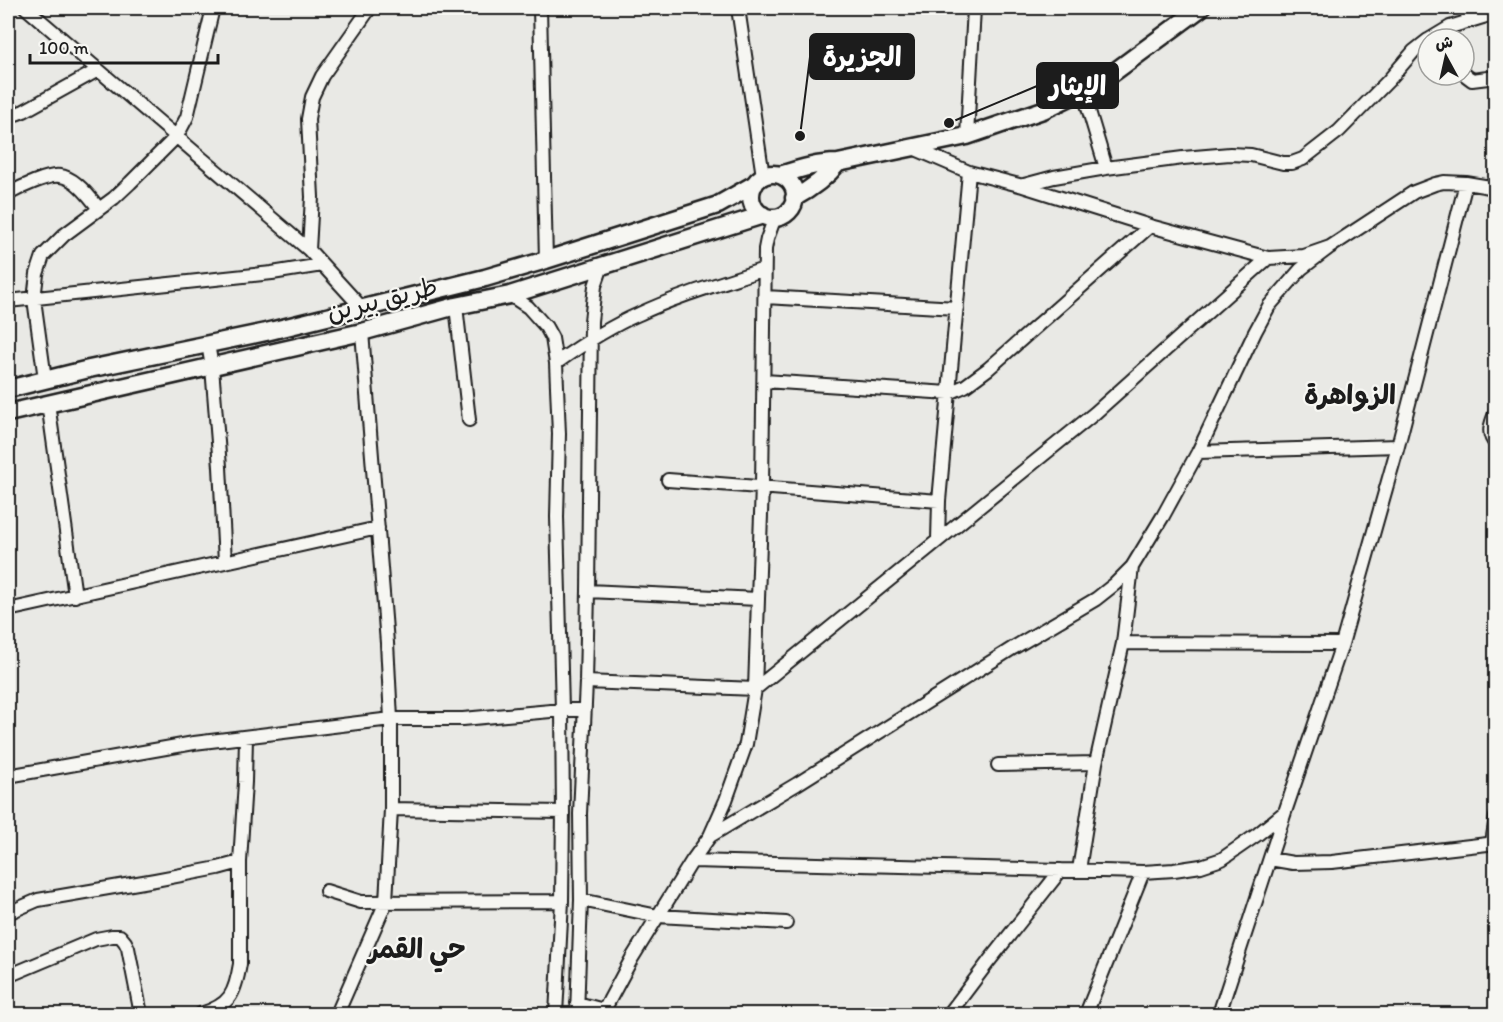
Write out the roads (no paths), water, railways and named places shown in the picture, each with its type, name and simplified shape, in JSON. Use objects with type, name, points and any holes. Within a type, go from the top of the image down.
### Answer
[{"type":"main road","name":"طريق بيرين","points":[[8,389],[266,332],[485,278],[718,205],[766,178],[823,163],[838,163],[968,136],[1043,110],[1083,91],[1106,78],[1201,8]]},
{"type":"main road","points":[[794,198],[821,181],[838,163]]},
{"type":"main road","points":[[766,178],[789,182],[794,198],[788,211],[782,215],[769,216],[758,212],[752,201],[752,189],[766,178]]},
{"type":"main road","name":"طريق بيرين","points":[[8,413],[362,332],[456,306],[510,295],[769,216]]},
{"type":"street","points":[[26,8],[309,250],[361,308]]},
{"type":"street","points":[[45,379],[34,299],[37,274],[43,256],[64,235],[130,183],[177,136],[187,117],[213,8]]},
{"type":"street","points":[[309,250],[312,197],[308,119],[312,97],[322,76],[370,8]]},
{"type":"street","points":[[540,8],[546,260]]},
{"type":"street","points":[[738,8],[766,178]]},
{"type":"street","points":[[968,136],[974,8]]},
{"type":"street","points":[[1466,8],[1468,21]]},
{"type":"street","points":[[1450,27],[1496,13]]},
{"type":"street","points":[[1023,186],[1054,177],[1106,168],[1230,154],[1251,155],[1292,163],[1303,159],[1339,131],[1416,50]]},
{"type":"street","points":[[8,117],[24,111],[98,70]]},
{"type":"street","points":[[1476,80],[1496,77]]},
{"type":"street","points":[[1083,91],[1106,168]]},
{"type":"street","points":[[913,148],[969,172],[1023,186],[1149,226],[1268,258],[1304,256],[1330,248]]},
{"type":"street","points":[[938,540],[939,501],[969,172]]},
{"type":"street","points":[[8,194],[40,180],[60,176],[73,182],[99,209]]},
{"type":"street","points":[[710,836],[797,784],[1012,648],[1096,599],[1115,584],[1132,567],[1163,516],[1198,452],[1269,306],[1301,269],[1413,192],[1444,182],[1496,188]]},
{"type":"street","points":[[1219,1014],[1342,644],[1398,446],[1466,183]]},
{"type":"street","points":[[602,266],[594,293],[591,321],[588,591],[580,814],[581,900],[577,1009],[603,1012],[632,958],[710,836],[746,744],[755,689],[759,599],[765,249],[769,216]]},
{"type":"street","points":[[764,381],[949,393],[965,386],[988,369],[1149,226]]},
{"type":"street","points":[[586,682],[755,689],[1095,413],[1268,258]]},
{"type":"street","points":[[8,301],[272,273],[322,265]]},
{"type":"street","points":[[556,363],[592,338],[639,314],[664,303],[765,269]]},
{"type":"street","points":[[510,295],[541,319],[552,338],[556,363],[559,434],[557,518],[563,812],[560,1014]]},
{"type":"street","points":[[765,297],[957,308]]},
{"type":"street","points":[[456,306],[469,420]]},
{"type":"street","points":[[337,1014],[386,903],[391,808],[391,719],[387,643],[362,332]]},
{"type":"street","points":[[208,344],[220,467],[225,562]]},
{"type":"street","points":[[48,403],[75,596]]},
{"type":"street","points":[[1496,411],[1489,428],[1489,434],[1496,444]]},
{"type":"street","points":[[1198,452],[1398,446]]},
{"type":"street","points":[[668,480],[939,501]]},
{"type":"street","points":[[8,610],[378,528]]},
{"type":"street","points":[[1079,870],[1096,763],[1123,643],[1132,567]]},
{"type":"street","points":[[588,591],[759,599]]},
{"type":"street","points":[[1123,643],[1342,644]]},
{"type":"street","points":[[8,776],[194,743],[391,719],[463,719],[584,710]]},
{"type":"street","points":[[201,1014],[217,1009],[232,994],[240,964],[240,862],[246,737]]},
{"type":"street","points":[[998,765],[1096,763]]},
{"type":"street","points":[[391,808],[563,812]]},
{"type":"street","points":[[692,861],[1143,872],[1174,870],[1201,866],[1222,859],[1285,812]]},
{"type":"street","points":[[1269,860],[1293,863],[1332,862],[1494,843],[1496,817]]},
{"type":"street","points":[[8,913],[38,900],[218,868],[240,862]]},
{"type":"street","points":[[949,1014],[1061,870]]},
{"type":"street","points":[[1086,1014],[1143,872]]},
{"type":"street","points":[[326,891],[361,902],[562,901]]},
{"type":"street","points":[[581,900],[658,916],[786,923]]},
{"type":"street","points":[[8,976],[96,939],[120,936],[128,948],[141,1014]]},
{"type":"place","name":"الإيثار","points":[[949,123]]},
{"type":"place","name":"الجزيرة","points":[[800,136]]},
{"type":"district","name":"الزواهرة","points":[[1350,395]]},
{"type":"district","name":"حي القمر","points":[[417,949]]}]
